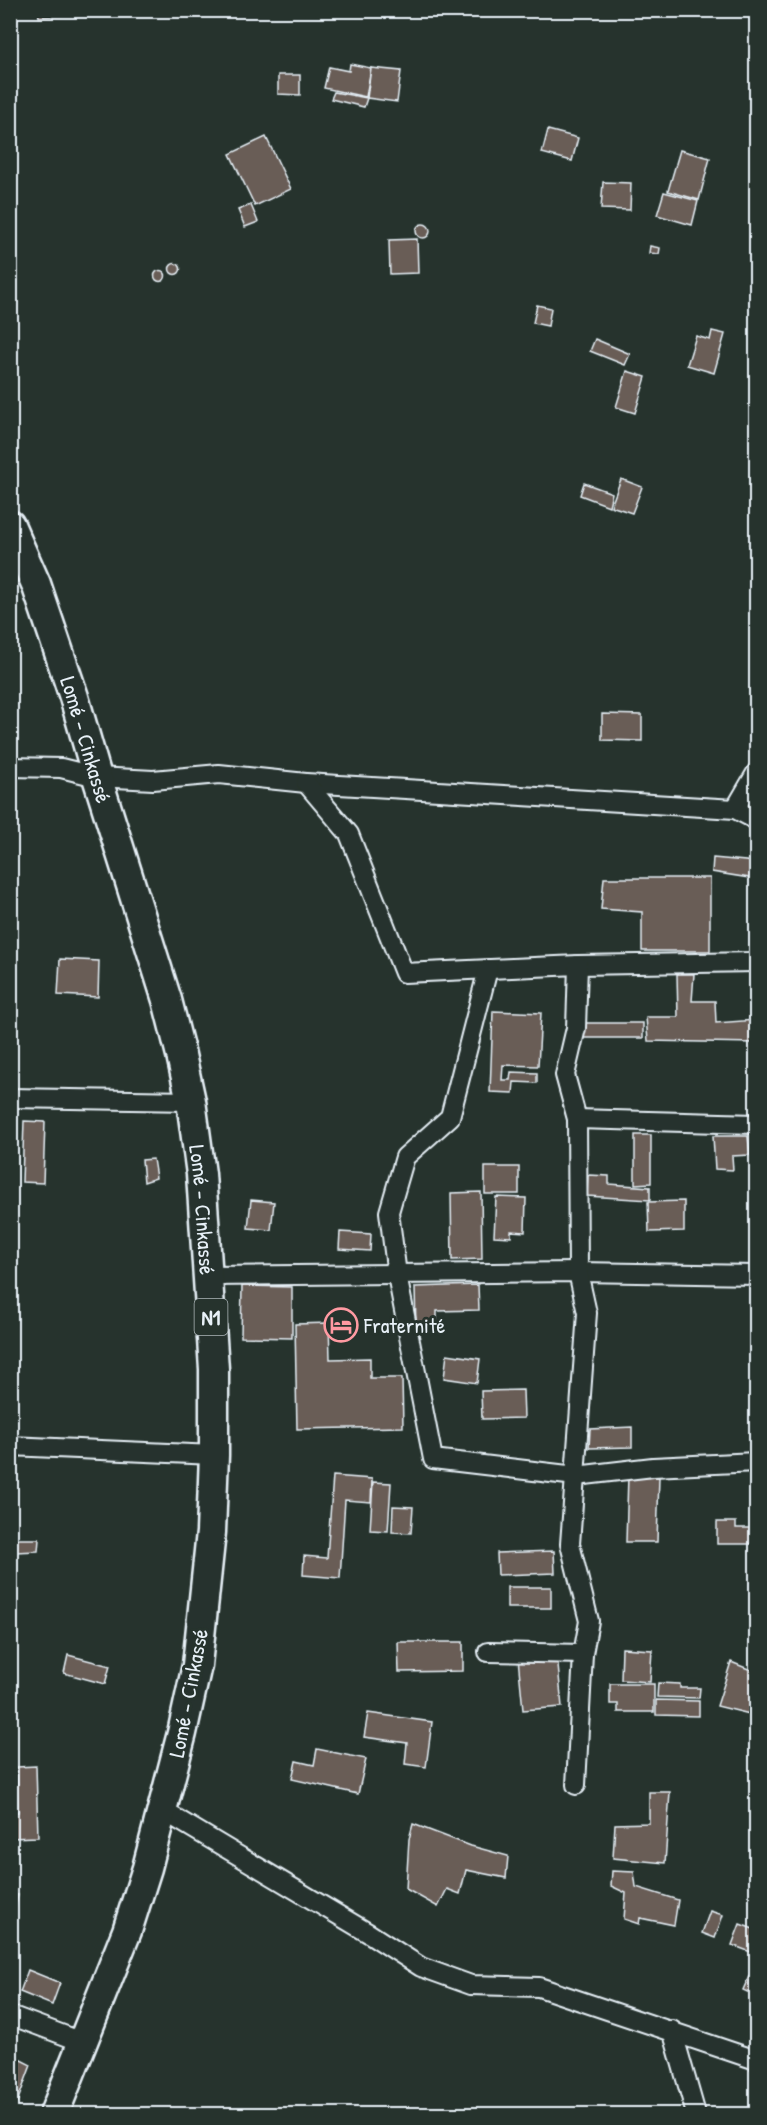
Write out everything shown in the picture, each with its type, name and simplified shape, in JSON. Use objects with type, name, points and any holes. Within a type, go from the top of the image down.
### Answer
[{"type":"highway","name":"Lomé - Cinkassé","points":[[10,525],[36,584],[74,697],[167,1000],[191,1101],[201,1174],[214,1369],[211,1532],[197,1665],[162,1810],[127,1931],[54,2115]]},
{"type":"street","points":[[10,766],[61,768],[97,777],[153,780],[219,774],[306,783],[735,809],[756,820]]},
{"type":"street","points":[[735,809],[756,773]]},
{"type":"street","points":[[306,783],[349,834],[404,973],[578,964],[756,962]]},
{"type":"street","points":[[576,1785],[583,1654],[589,1621],[570,1544],[587,1313],[578,1272],[577,1119],[565,1075],[576,1028],[578,964]]},
{"type":"street","points":[[488,969],[450,1117],[405,1157],[389,1212],[397,1275],[433,1459],[576,1476],[653,1467],[756,1462]]},
{"type":"street","points":[[10,1098],[191,1101]]},
{"type":"street","points":[[577,1119],[756,1124]]},
{"type":"street","points":[[209,1276],[578,1272],[756,1275]]},
{"type":"street","points":[[10,1446],[214,1455]]},
{"type":"street","points":[[488,1652],[583,1654]]},
{"type":"street","points":[[162,1810],[421,1967],[471,1984],[539,1987],[756,2060]]},
{"type":"street","points":[[10,2015],[82,2042]]},
{"type":"street","points":[[672,2030],[696,2115]]},
{"type":"building","points":[[38,10],[65,10],[66,15],[39,17]]},
{"type":"building","points":[[350,64],[371,68],[366,97],[324,88],[329,67],[349,71]]},
{"type":"building","points":[[371,68],[401,71],[397,102],[367,98]]},
{"type":"building","points":[[278,75],[300,75],[300,95],[278,94]]},
{"type":"building","points":[[334,92],[367,98],[364,107],[331,99]]},
{"type":"building","points":[[548,130],[578,138],[572,161],[542,153]]},
{"type":"building","points":[[266,137],[291,189],[255,206],[230,154]]},
{"type":"building","points":[[680,150],[710,158],[699,200],[668,191]]},
{"type":"building","points":[[603,182],[631,183],[630,210],[601,209]]},
{"type":"building","points":[[664,192],[698,201],[692,225],[657,215]]},
{"type":"building","points":[[251,205],[258,222],[245,227],[238,210]]},
{"type":"building","points":[[420,224],[426,224],[430,231],[426,238],[420,238],[416,234],[416,228]]},
{"type":"building","points":[[417,239],[418,273],[390,274],[389,240]]},
{"type":"building","points":[[650,246],[660,248],[659,254],[649,253]]},
{"type":"building","points":[[175,264],[179,265],[179,273],[175,274],[171,273],[170,269],[171,265]]},
{"type":"building","points":[[160,271],[164,272],[164,280],[160,281],[156,280],[155,276],[156,272]]},
{"type":"building","points":[[537,305],[551,308],[548,326],[533,323]]},
{"type":"building","points":[[712,331],[725,334],[714,373],[687,365],[696,336],[710,340]]},
{"type":"building","points":[[595,339],[630,354],[625,365],[590,351]]},
{"type":"building","points":[[627,371],[646,377],[635,413],[616,407]]},
{"type":"building","points":[[621,479],[642,487],[632,513],[611,506]]},
{"type":"building","points":[[584,483],[612,493],[609,506],[580,495]]},
{"type":"building","points":[[756,524],[756,547],[749,544]]},
{"type":"building","points":[[602,714],[642,715],[642,741],[602,740]]},
{"type":"building","points":[[713,858],[756,862],[756,879],[712,872]]},
{"type":"building","points":[[604,878],[710,878],[710,951],[642,951],[642,912],[601,909]]},
{"type":"building","points":[[60,959],[99,961],[98,997],[58,995]]},
{"type":"building","points":[[677,974],[694,974],[692,1001],[715,1001],[716,1023],[756,1020],[756,1043],[648,1041],[646,1017],[678,1017]]},
{"type":"building","points":[[493,1011],[541,1013],[538,1066],[503,1065],[502,1080],[510,1080],[511,1072],[537,1073],[537,1083],[514,1082],[513,1093],[490,1092]]},
{"type":"building","points":[[583,1023],[643,1023],[643,1038],[583,1038]]},
{"type":"building","points":[[24,1121],[45,1122],[43,1183],[22,1182]]},
{"type":"building","points":[[635,1135],[651,1135],[651,1183],[635,1184]]},
{"type":"building","points":[[713,1136],[748,1136],[750,1155],[732,1156],[733,1170],[715,1169]]},
{"type":"building","points":[[153,1159],[156,1178],[144,1182],[142,1160]]},
{"type":"building","points":[[485,1167],[519,1167],[519,1194],[485,1194]]},
{"type":"building","points":[[588,1175],[609,1176],[609,1184],[650,1187],[650,1200],[587,1196]]},
{"type":"building","points":[[481,1192],[482,1259],[452,1260],[451,1193]]},
{"type":"building","points":[[496,1197],[526,1198],[525,1232],[511,1231],[511,1237],[494,1236]]},
{"type":"building","points":[[251,1200],[274,1202],[271,1230],[248,1228]]},
{"type":"building","points":[[684,1201],[684,1231],[649,1232],[648,1202]]},
{"type":"building","points":[[340,1232],[371,1234],[370,1251],[339,1249]]},
{"type":"building","points":[[478,1285],[479,1310],[437,1311],[437,1327],[416,1328],[415,1287]]},
{"type":"building","points":[[242,1286],[292,1287],[292,1338],[241,1337]]},
{"type":"building","points":[[329,1323],[330,1359],[370,1358],[370,1378],[402,1378],[403,1427],[297,1429],[295,1324]]},
{"type":"building","points":[[447,1354],[480,1359],[477,1383],[444,1378]]},
{"type":"building","points":[[523,1390],[524,1418],[482,1419],[481,1391]]},
{"type":"building","points":[[632,1427],[632,1447],[589,1448],[590,1429]]},
{"type":"building","points":[[333,1476],[372,1479],[371,1502],[345,1500],[340,1578],[303,1575],[304,1556],[327,1558]]},
{"type":"building","points":[[628,1476],[659,1477],[657,1542],[626,1542]]},
{"type":"building","points":[[373,1482],[391,1483],[388,1531],[370,1530]]},
{"type":"building","points":[[393,1506],[413,1507],[411,1533],[392,1532]]},
{"type":"building","points":[[717,1522],[736,1522],[736,1528],[756,1528],[756,1544],[717,1544]]},
{"type":"building","points":[[16,1539],[39,1539],[38,1551],[15,1552]]},
{"type":"building","points":[[554,1551],[555,1573],[498,1575],[497,1553]]},
{"type":"building","points":[[507,1587],[551,1587],[551,1608],[507,1608]]},
{"type":"building","points":[[398,1642],[463,1642],[463,1671],[399,1672]]},
{"type":"building","points":[[622,1648],[652,1650],[650,1682],[621,1680]]},
{"type":"building","points":[[68,1655],[110,1666],[105,1684],[64,1673]]},
{"type":"building","points":[[557,1655],[562,1707],[523,1710],[518,1658]]},
{"type":"building","points":[[731,1662],[756,1672],[754,1715],[717,1706]]},
{"type":"building","points":[[658,1683],[680,1684],[680,1688],[700,1688],[699,1698],[657,1697]]},
{"type":"building","points":[[610,1684],[654,1684],[654,1712],[618,1712],[618,1704],[610,1704]]},
{"type":"building","points":[[656,1700],[699,1701],[699,1716],[656,1715]]},
{"type":"building","points":[[368,1713],[432,1722],[426,1767],[405,1764],[407,1743],[364,1737]]},
{"type":"building","points":[[317,1749],[366,1759],[358,1794],[292,1779],[296,1761],[314,1765]]},
{"type":"building","points":[[36,1766],[38,1837],[10,1838],[10,1813],[18,1812],[17,1767]]},
{"type":"building","points":[[649,1792],[670,1792],[665,1863],[613,1858],[615,1824],[649,1823]]},
{"type":"building","points":[[413,1824],[471,1846],[508,1856],[506,1878],[466,1870],[460,1894],[447,1889],[438,1907],[406,1889],[409,1839]]},
{"type":"building","points":[[612,1871],[634,1872],[636,1887],[678,1900],[674,1925],[640,1918],[639,1924],[624,1919],[626,1893],[611,1886]]},
{"type":"building","points":[[10,1894],[18,1895],[13,1920],[10,1920]]},
{"type":"building","points":[[710,1911],[723,1915],[715,1938],[702,1933]]},
{"type":"building","points":[[740,1924],[756,1930],[756,1954],[732,1945]]},
{"type":"building","points":[[28,1970],[60,1983],[52,2005],[20,1992]]},
{"type":"building","points":[[751,1972],[756,1974],[756,1996],[743,1990]]},
{"type":"building","points":[[15,2057],[31,2065],[15,2108],[10,2107],[10,2068]]},
{"type":"place","name":"Fraternité","points":[[341,1325]]}]
